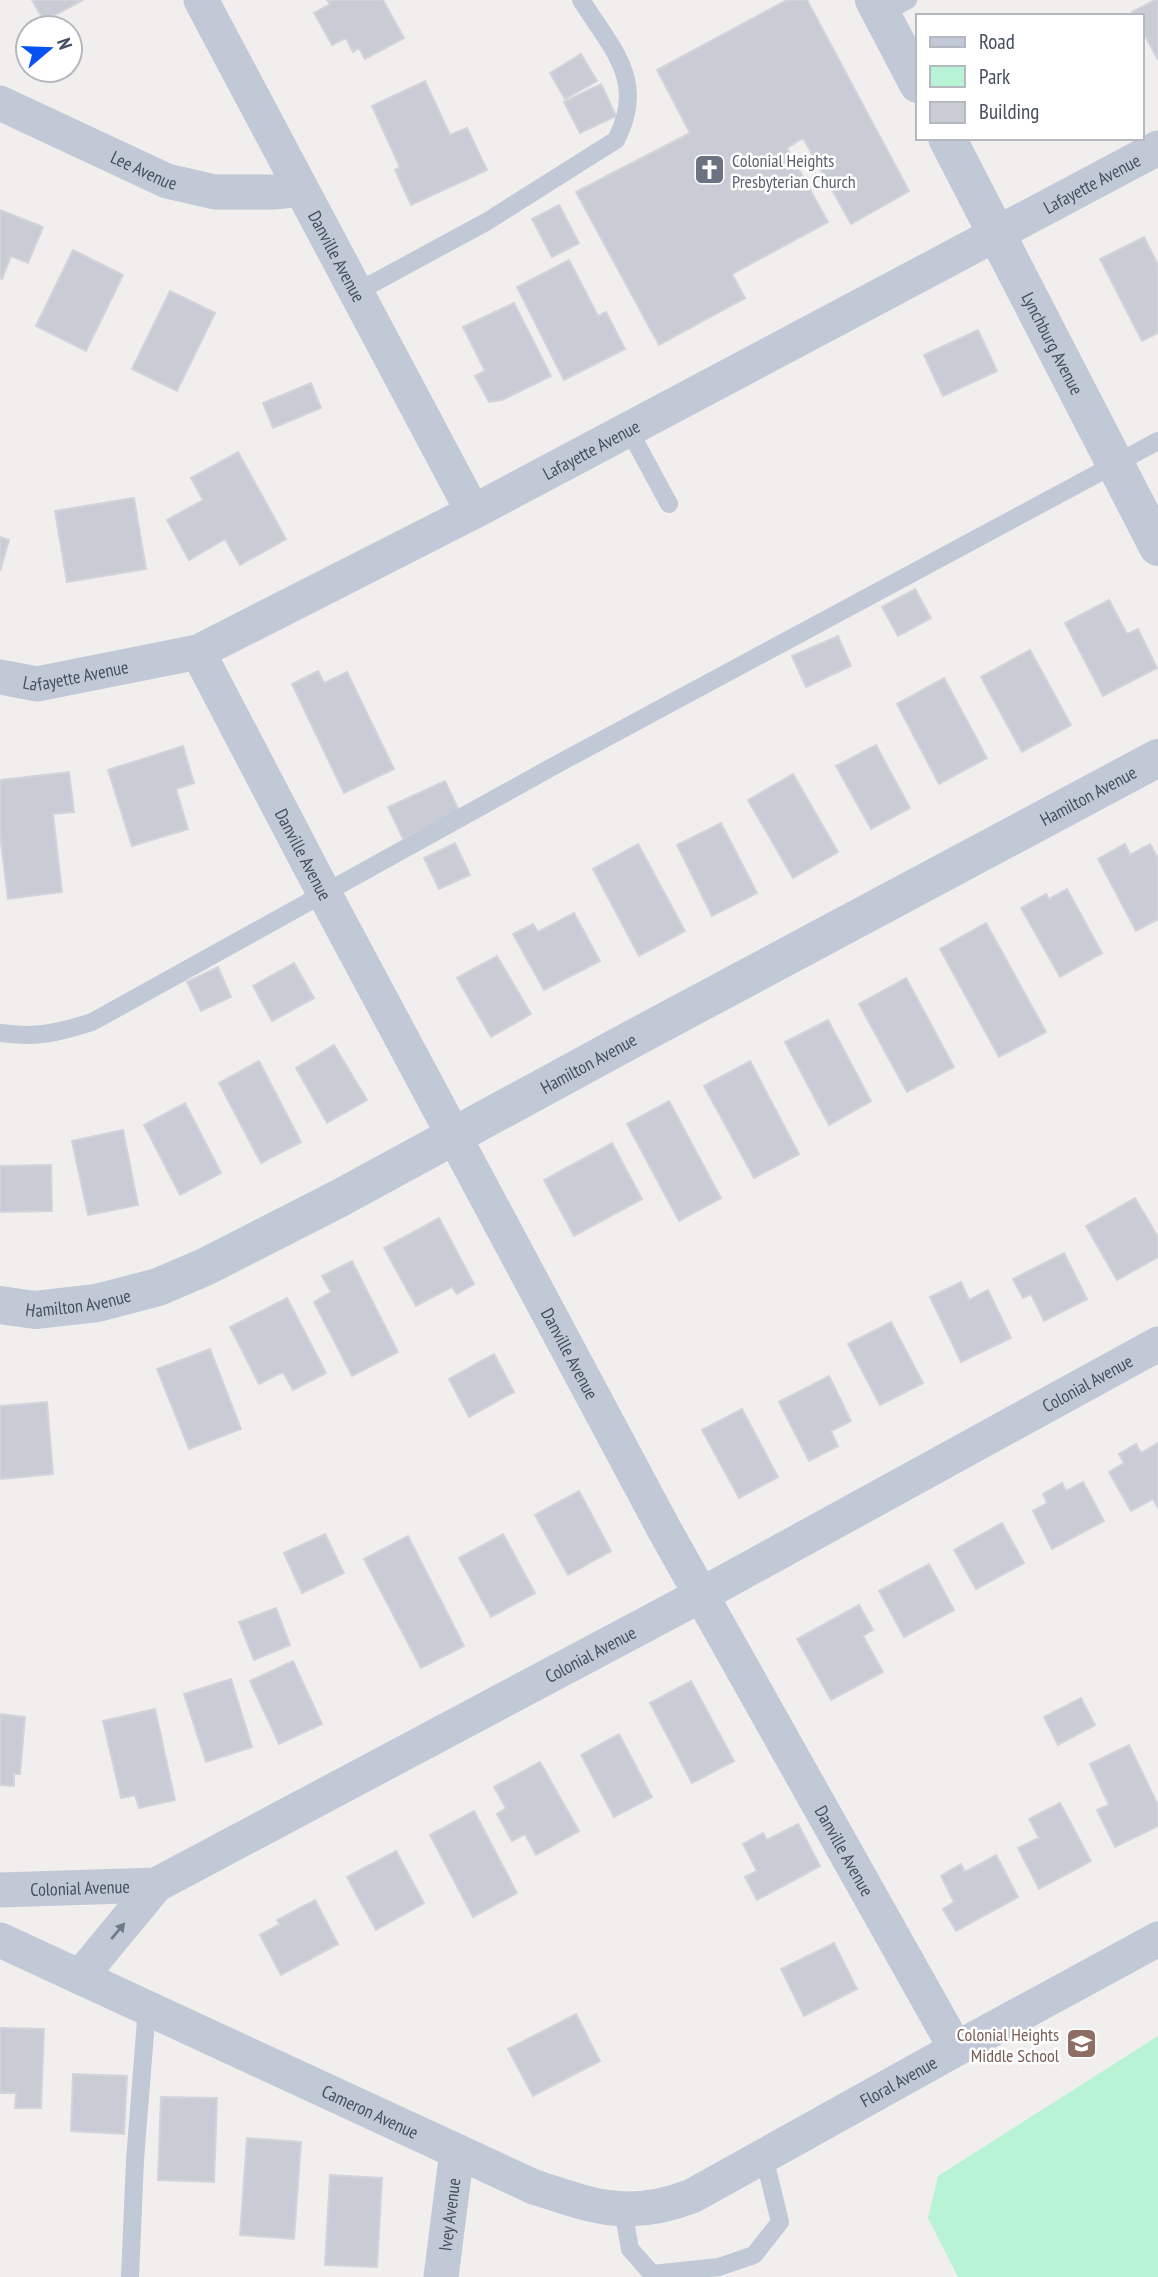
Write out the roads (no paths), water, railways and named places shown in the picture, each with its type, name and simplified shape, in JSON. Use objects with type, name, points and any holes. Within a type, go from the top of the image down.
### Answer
[{"type":"street","name":"Danville Avenue","points":[[201,0],[473,512]]},
{"type":"street","points":[[888,5],[916,79]]},
{"type":"street","name":"Lee Avenue","points":[[0,103],[167,181],[215,192],[301,189]]},
{"type":"street","name":"Lynchburg Avenue","points":[[948,140],[1158,547]]},
{"type":"street","name":"Lafayette Avenue","points":[[0,677],[37,684],[198,652],[473,512],[1158,148]]},
{"type":"street","name":"Danville Avenue","points":[[198,652],[324,893],[701,1595],[956,2049]]},
{"type":"street","name":"Hamilton Avenue","points":[[0,1305],[35,1310],[97,1303],[158,1287],[205,1267],[338,1199],[1158,758]]},
{"type":"street","name":"Colonial Avenue","points":[[0,1890],[156,1885],[701,1595],[1158,1344]]},
{"type":"street","points":[[79,1977],[156,1885]]},
{"type":"street","name":"Floral Avenue","points":[[757,2161],[1158,1939]]},
{"type":"street","name":"Cameron Avenue","points":[[0,1940],[534,2187],[590,2206],[623,2210],[665,2206],[692,2196],[757,2161]]},
{"type":"street","name":"Ivey Avenue","points":[[441,2277],[457,2151]]},
{"type":"lane","points":[[355,293],[486,222],[616,140],[625,122],[630,95],[624,69],[581,0]]},
{"type":"lane","points":[[629,430],[669,504]]},
{"type":"lane","points":[[0,1033],[23,1036],[54,1034],[92,1022],[575,754],[1158,441]]},
{"type":"lane","points":[[130,2277],[135,2160],[147,2008]]},
{"type":"lane","points":[[623,2210],[629,2249],[652,2274],[719,2267],[754,2255],[780,2222],[757,2161]]},
{"type":"place","name":"Colonial Heights Presbyterian Church","points":[[709,170]]},
{"type":"place","name":"Colonial Heights Middle School","points":[[1082,2044]]}]
